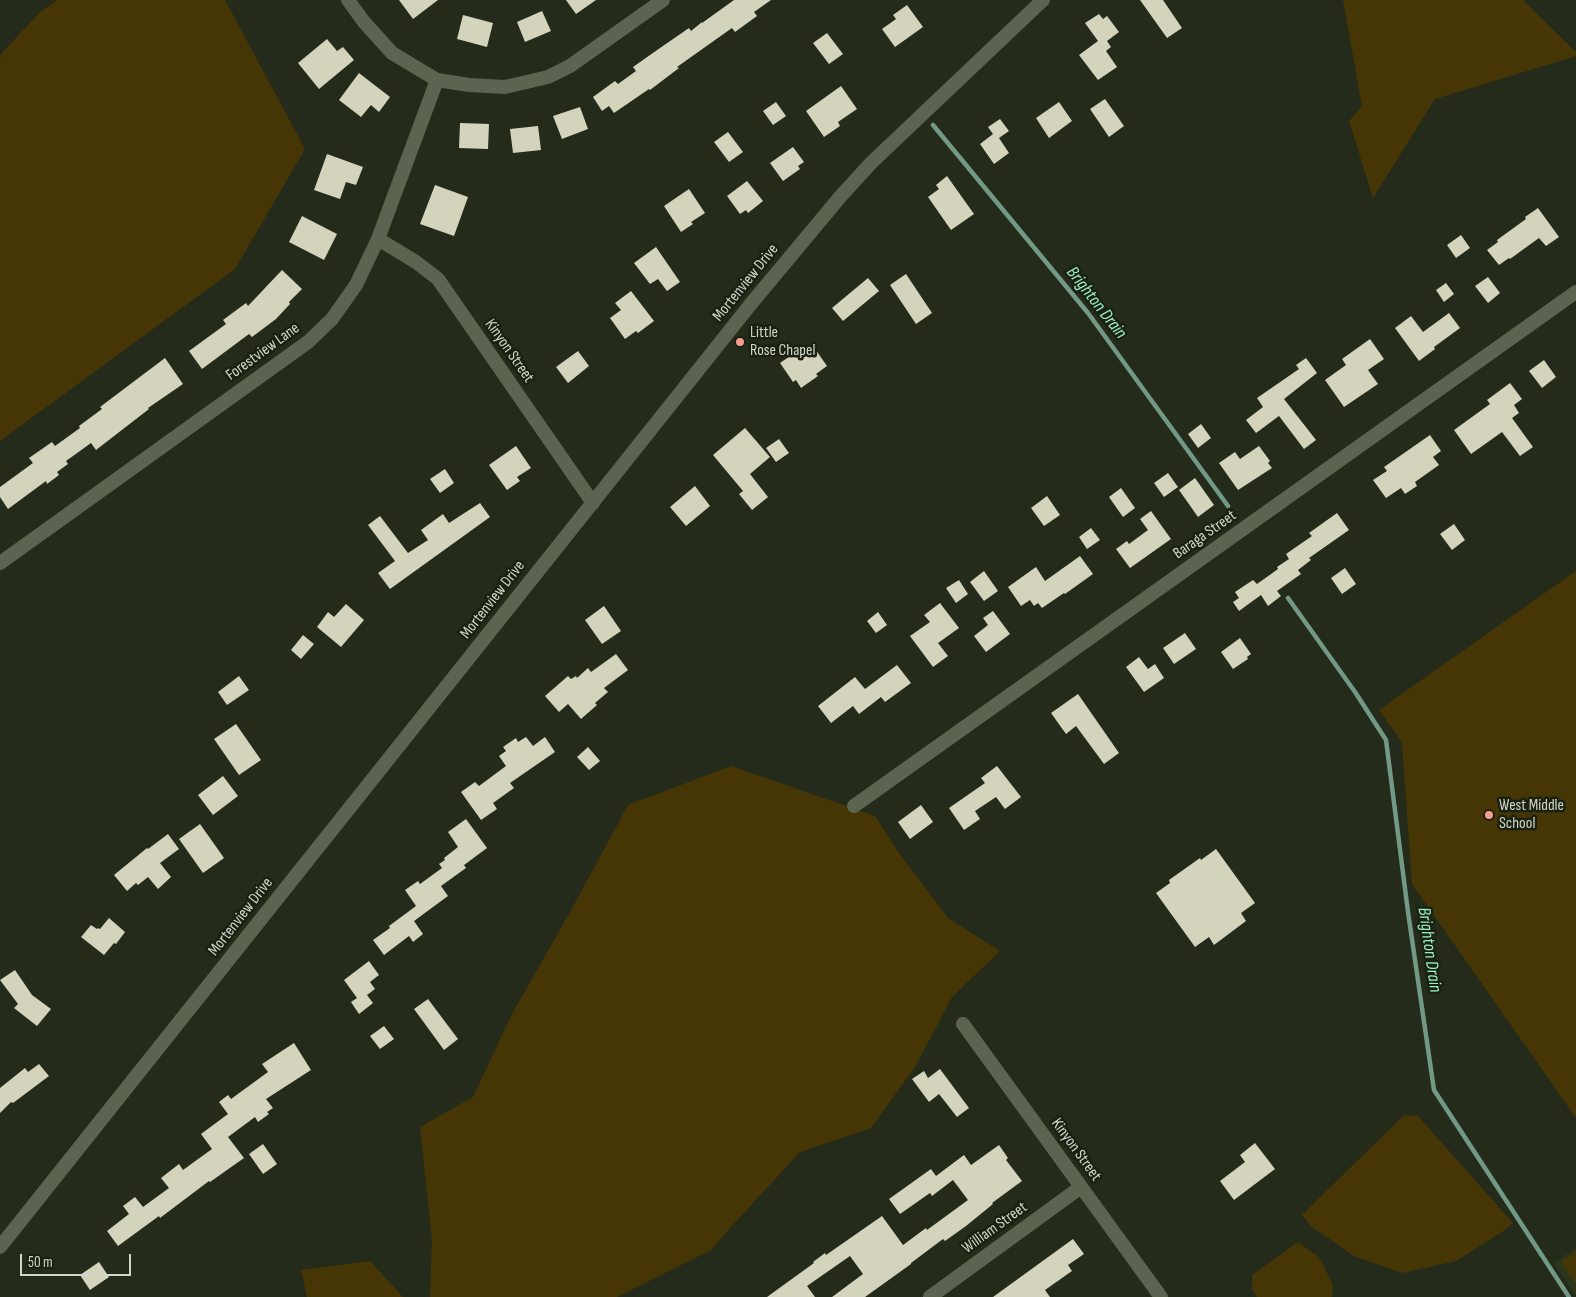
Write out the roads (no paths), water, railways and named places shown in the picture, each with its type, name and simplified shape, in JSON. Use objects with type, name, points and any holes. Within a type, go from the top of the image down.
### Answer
[{"type":"street","points":[[348,0],[364,22],[392,53],[437,80],[469,85],[504,87],[548,77],[581,59],[663,0]]},
{"type":"street","name":"Mortenview Drive","points":[[0,1247],[750,305],[840,197],[871,163],[1043,0]]},
{"type":"street","name":"Forestview Lane","points":[[0,563],[308,342],[332,319],[356,285],[378,238],[437,80]]},
{"type":"street","name":"Kinyon Street","points":[[378,238],[416,262],[438,279],[593,502]]},
{"type":"street","name":"Baraga Street","points":[[854,806],[1576,292]]},
{"type":"street","name":"Kinyon Street","points":[[963,1024],[1161,1297]]},
{"type":"street","name":"William Street","points":[[930,1297],[1081,1187]]},
{"type":"waterway","name":"Brighton Drain","points":[[933,125],[1088,313],[1228,506]]},
{"type":"waterway","name":"Brighton Drain","points":[[1288,598],[1355,692],[1386,740],[1408,912],[1434,1090],[1569,1297]]},
{"type":"place","name":"Little Rose Chapel","points":[[740,342]]},
{"type":"place","name":"West Middle School","points":[[1489,815]]}]
